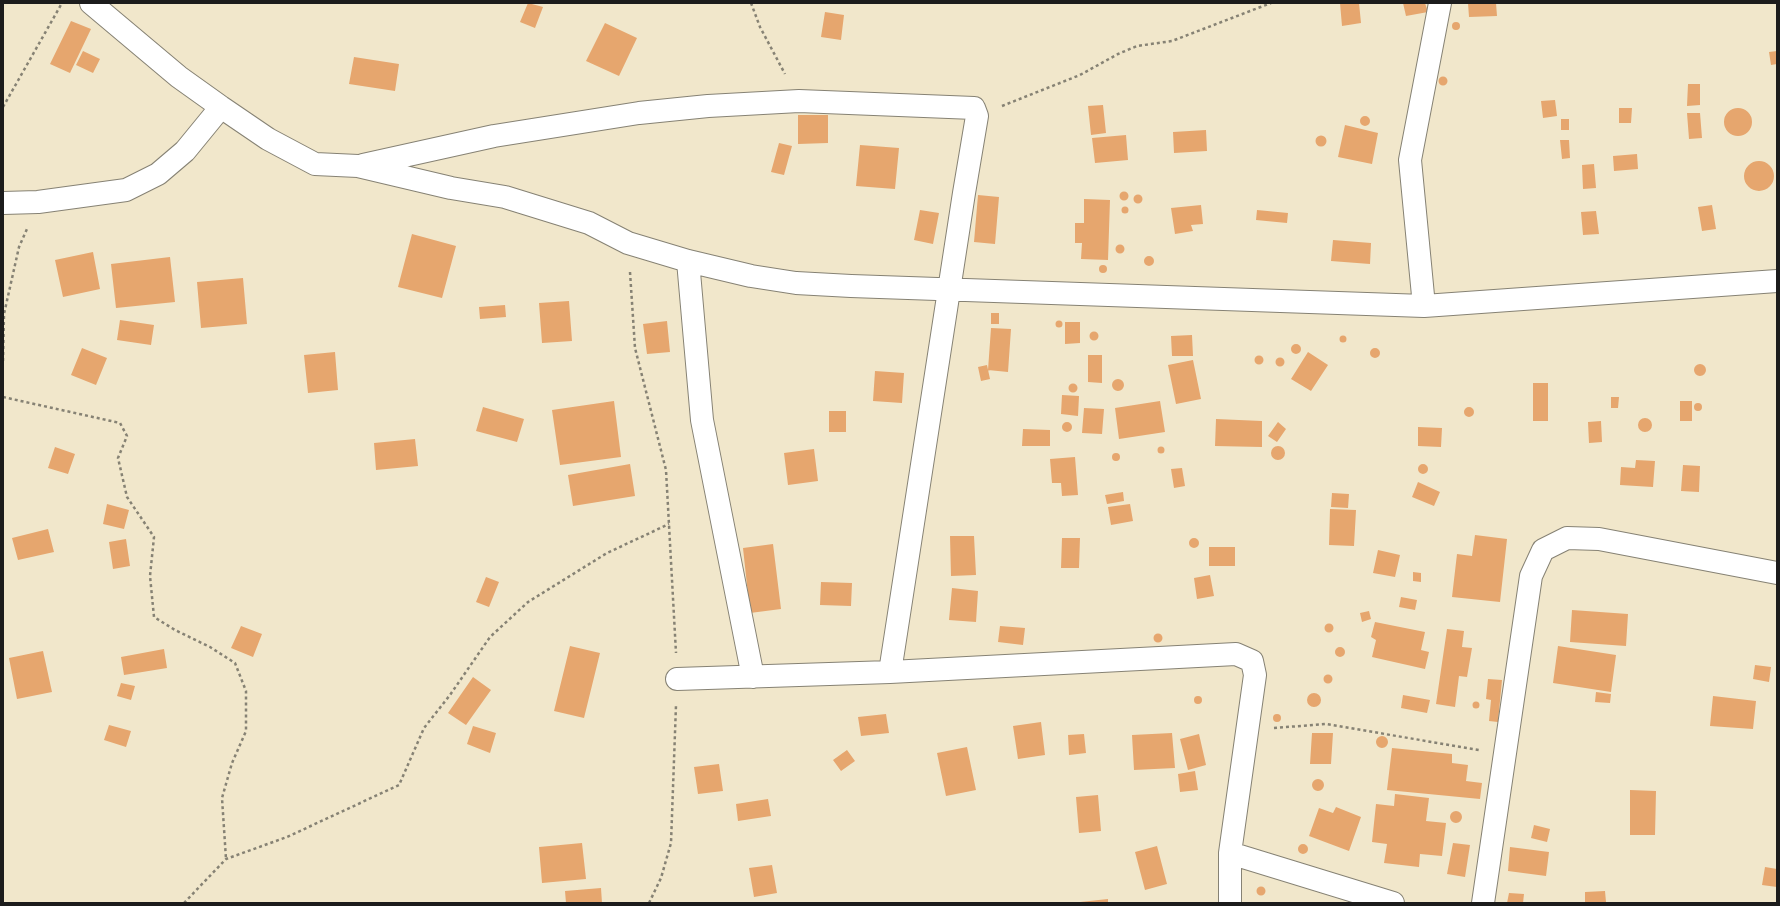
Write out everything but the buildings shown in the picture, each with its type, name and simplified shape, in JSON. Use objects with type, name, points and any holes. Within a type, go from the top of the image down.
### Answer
[{"type":"street","points":[[92,3],[179,77],[268,139],[315,164],[358,166],[451,188],[505,197],[589,223],[628,244],[688,261],[751,276],[796,283],[1424,306],[1777,281]]},
{"type":"street","points":[[1424,306],[1410,160],[1440,3]]},
{"type":"street","points":[[358,166],[494,136],[638,113],[708,106],[799,101],[963,106],[974,108],[977,116],[890,672]]},
{"type":"street","points":[[3,204],[38,202],[126,190],[158,174],[185,151],[221,107]]},
{"type":"street","points":[[688,261],[702,420],[753,677]]},
{"type":"street","points":[[1483,903],[1531,576],[1543,550],[1567,538],[1599,539],[1777,573]]},
{"type":"street","points":[[677,679],[890,672],[1236,654],[1252,661],[1255,675],[1230,853],[1230,903]]},
{"type":"street","points":[[1230,853],[1393,903]]},
{"type":"path","points":[[3,107],[62,3]]},
{"type":"path","points":[[750,3],[760,27],[799,101]]},
{"type":"path","points":[[977,116],[1080,75],[1118,54],[1137,46],[1172,41],[1271,3]]},
{"type":"path","points":[[3,361],[4,314],[19,247],[38,202]]},
{"type":"path","points":[[628,244],[635,348],[666,470],[677,679],[671,843],[661,878],[649,903]]},
{"type":"path","points":[[3,397],[120,423],[127,436],[118,458],[127,497],[154,537],[150,576],[154,617],[175,630],[210,647],[234,663],[246,691],[246,731],[232,763],[222,798],[226,859]]},
{"type":"path","points":[[184,903],[226,859],[287,837],[399,785],[424,728],[450,695],[490,637],[528,602],[607,553],[669,524]]},
{"type":"path","points":[[1247,734],[1285,726],[1326,724],[1505,754]]}]
